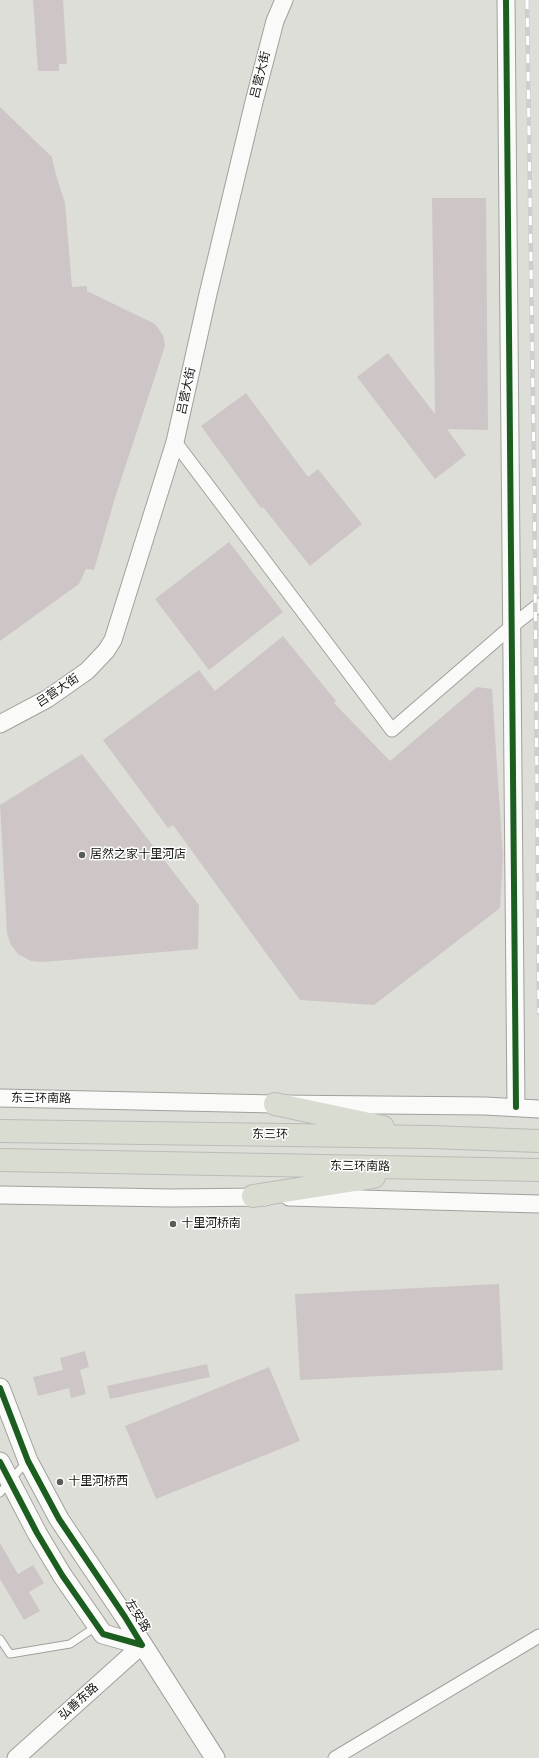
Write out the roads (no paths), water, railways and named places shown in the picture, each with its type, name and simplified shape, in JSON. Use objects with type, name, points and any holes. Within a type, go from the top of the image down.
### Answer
[{"type":"highway","points":[[275,1104],[431,1137]]},
{"type":"highway","name":"东三环","points":[[0,1131],[431,1137],[539,1141]]},
{"type":"highway","name":"东三环南路","points":[[0,1160],[539,1170]]},
{"type":"highway","points":[[253,1196],[432,1168]]},
{"type":"main road","name":"左安路","points":[[0,1388],[28,1461],[59,1519],[125,1617],[215,1758]]},
{"type":"main road","name":"左安路","points":[[0,1462],[5,1487],[103,1634],[142,1645]]},
{"type":"street","name":"吕营大街","points":[[0,724],[48,699],[86,671],[106,651],[113,640],[176,442],[208,294],[254,102],[275,21],[284,0]]},
{"type":"street","points":[[506,0],[516,1106]]},
{"type":"street","points":[[176,442],[392,730],[512,626],[539,605]]},
{"type":"street","name":"东三环南路","points":[[0,1098],[275,1104],[516,1106],[539,1109]]},
{"type":"street","points":[[0,1195],[171,1198],[253,1196],[539,1204]]},
{"type":"street","points":[[335,1758],[539,1636]]},
{"type":"street","name":"弘善东路","points":[[16,1758],[142,1645]]},
{"type":"lane","points":[[5,1487],[28,1461]]},
{"type":"lane","points":[[0,1640],[10,1654],[70,1644],[98,1626]]},
{"type":"railway","points":[[527,0],[534,466],[539,1013]]},
{"type":"place","name":"居然之家十里河店","points":[[82,855]]},
{"type":"place","name":"十里河桥南","points":[[173,1224]]},
{"type":"place","name":"十里河桥西","points":[[60,1482]]}]
